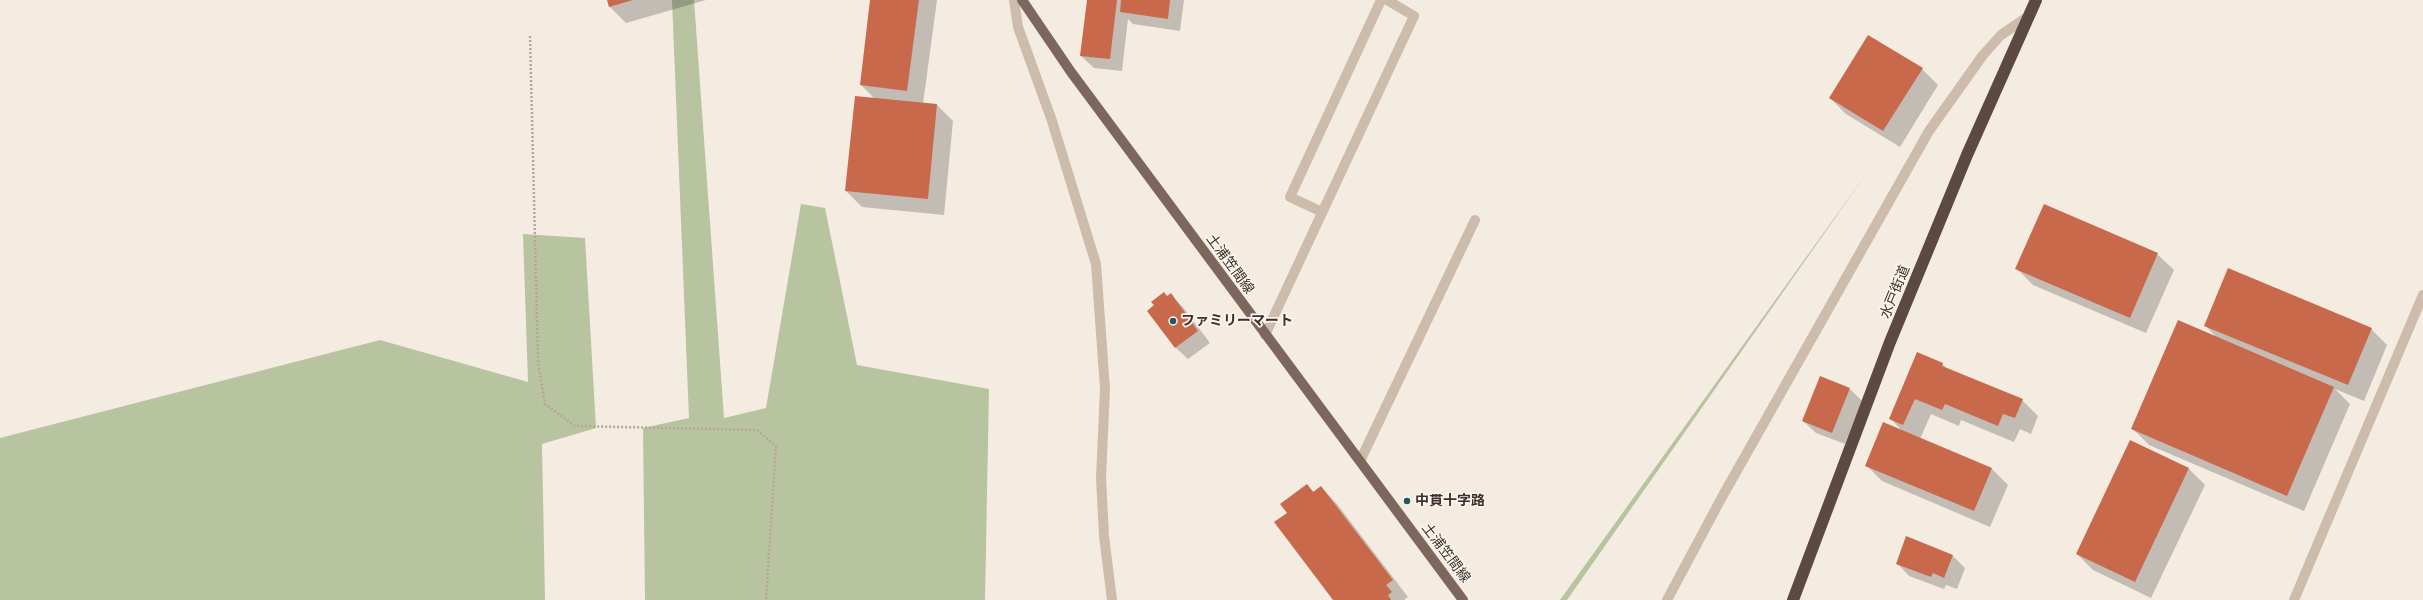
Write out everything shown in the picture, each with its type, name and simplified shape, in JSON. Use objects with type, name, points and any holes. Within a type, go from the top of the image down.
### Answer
[{"type":"highway","name":"水戸街道","points":[[1793,600],[1890,342],[1967,156],[2036,0]]},
{"type":"main road","name":"土浦笠間線","points":[[1022,0],[1071,72],[1463,600]]},
{"type":"street","points":[[1014,0],[1018,27],[1051,118],[1096,264],[1105,389],[1101,478],[1103,521],[1112,600]]},
{"type":"street","points":[[1322,212],[1290,197],[1381,0]]},
{"type":"street","points":[[1265,335],[1414,16],[1387,0]]},
{"type":"street","points":[[1667,600],[1722,497],[1929,131],[1983,55],[2001,35],[2029,16]]},
{"type":"street","points":[[1360,461],[1476,220]]},
{"type":"street","points":[[2294,600],[2423,295]]},
{"type":"path","points":[[530,36],[538,361],[545,404],[575,426],[757,430],[776,446],[766,600]]},
{"type":"green space","points":[[672,0],[694,0],[724,418],[766,408],[801,204],[825,208],[857,365],[989,389],[985,600],[645,600],[643,428],[689,418]]},
{"type":"green space","points":[[1868,171],[1567,600],[1560,600]]},
{"type":"green space","points":[[523,234],[585,238],[596,428],[542,444],[545,600],[0,600],[0,438],[380,340],[528,382]]},
{"type":"building","points":[[607,0],[633,0],[609,7]]},
{"type":"building","points":[[870,0],[919,0],[907,91],[860,85]]},
{"type":"building","points":[[1087,0],[1117,0],[1110,59],[1080,56]]},
{"type":"building","points":[[1121,0],[1170,0],[1168,19],[1120,12]]},
{"type":"building","points":[[1868,35],[1923,68],[1883,131],[1829,98]]},
{"type":"building","points":[[855,96],[937,104],[928,199],[845,191]]},
{"type":"building","points":[[2044,204],[2158,253],[2130,318],[2015,269]]},
{"type":"building","points":[[2228,268],[2372,328],[2348,385],[2204,326]]},
{"type":"building","name":"ファミリーマート","points":[[1164,292],[1167,296],[1171,293],[1198,331],[1175,348],[1147,311],[1154,305],[1151,302]]},
{"type":"building","points":[[2178,320],[2334,387],[2287,496],[2131,429]]},
{"type":"building","points":[[1917,352],[1943,363],[1942,366],[2023,399],[2015,418],[2003,414],[1998,426],[1945,404],[1942,410],[1915,399],[1903,425],[1889,419]]},
{"type":"building","points":[[1820,376],[1850,388],[1832,433],[1802,421]]},
{"type":"building","points":[[1883,422],[1992,468],[1974,511],[1865,466]]},
{"type":"building","points":[[2130,440],[2189,468],[2135,582],[2076,554]]},
{"type":"building","points":[[1307,484],[1313,492],[1321,486],[1393,580],[1386,585],[1392,592],[1388,595],[1391,600],[1333,600],[1274,522],[1287,513],[1280,504]]},
{"type":"building","points":[[1906,536],[1953,555],[1944,578],[1933,573],[1931,577],[1896,564]]},
{"type":"place","name":"ファミリーマート","points":[[1173,321]]},
{"type":"place","name":"中貫十字路","points":[[1407,501]]}]
